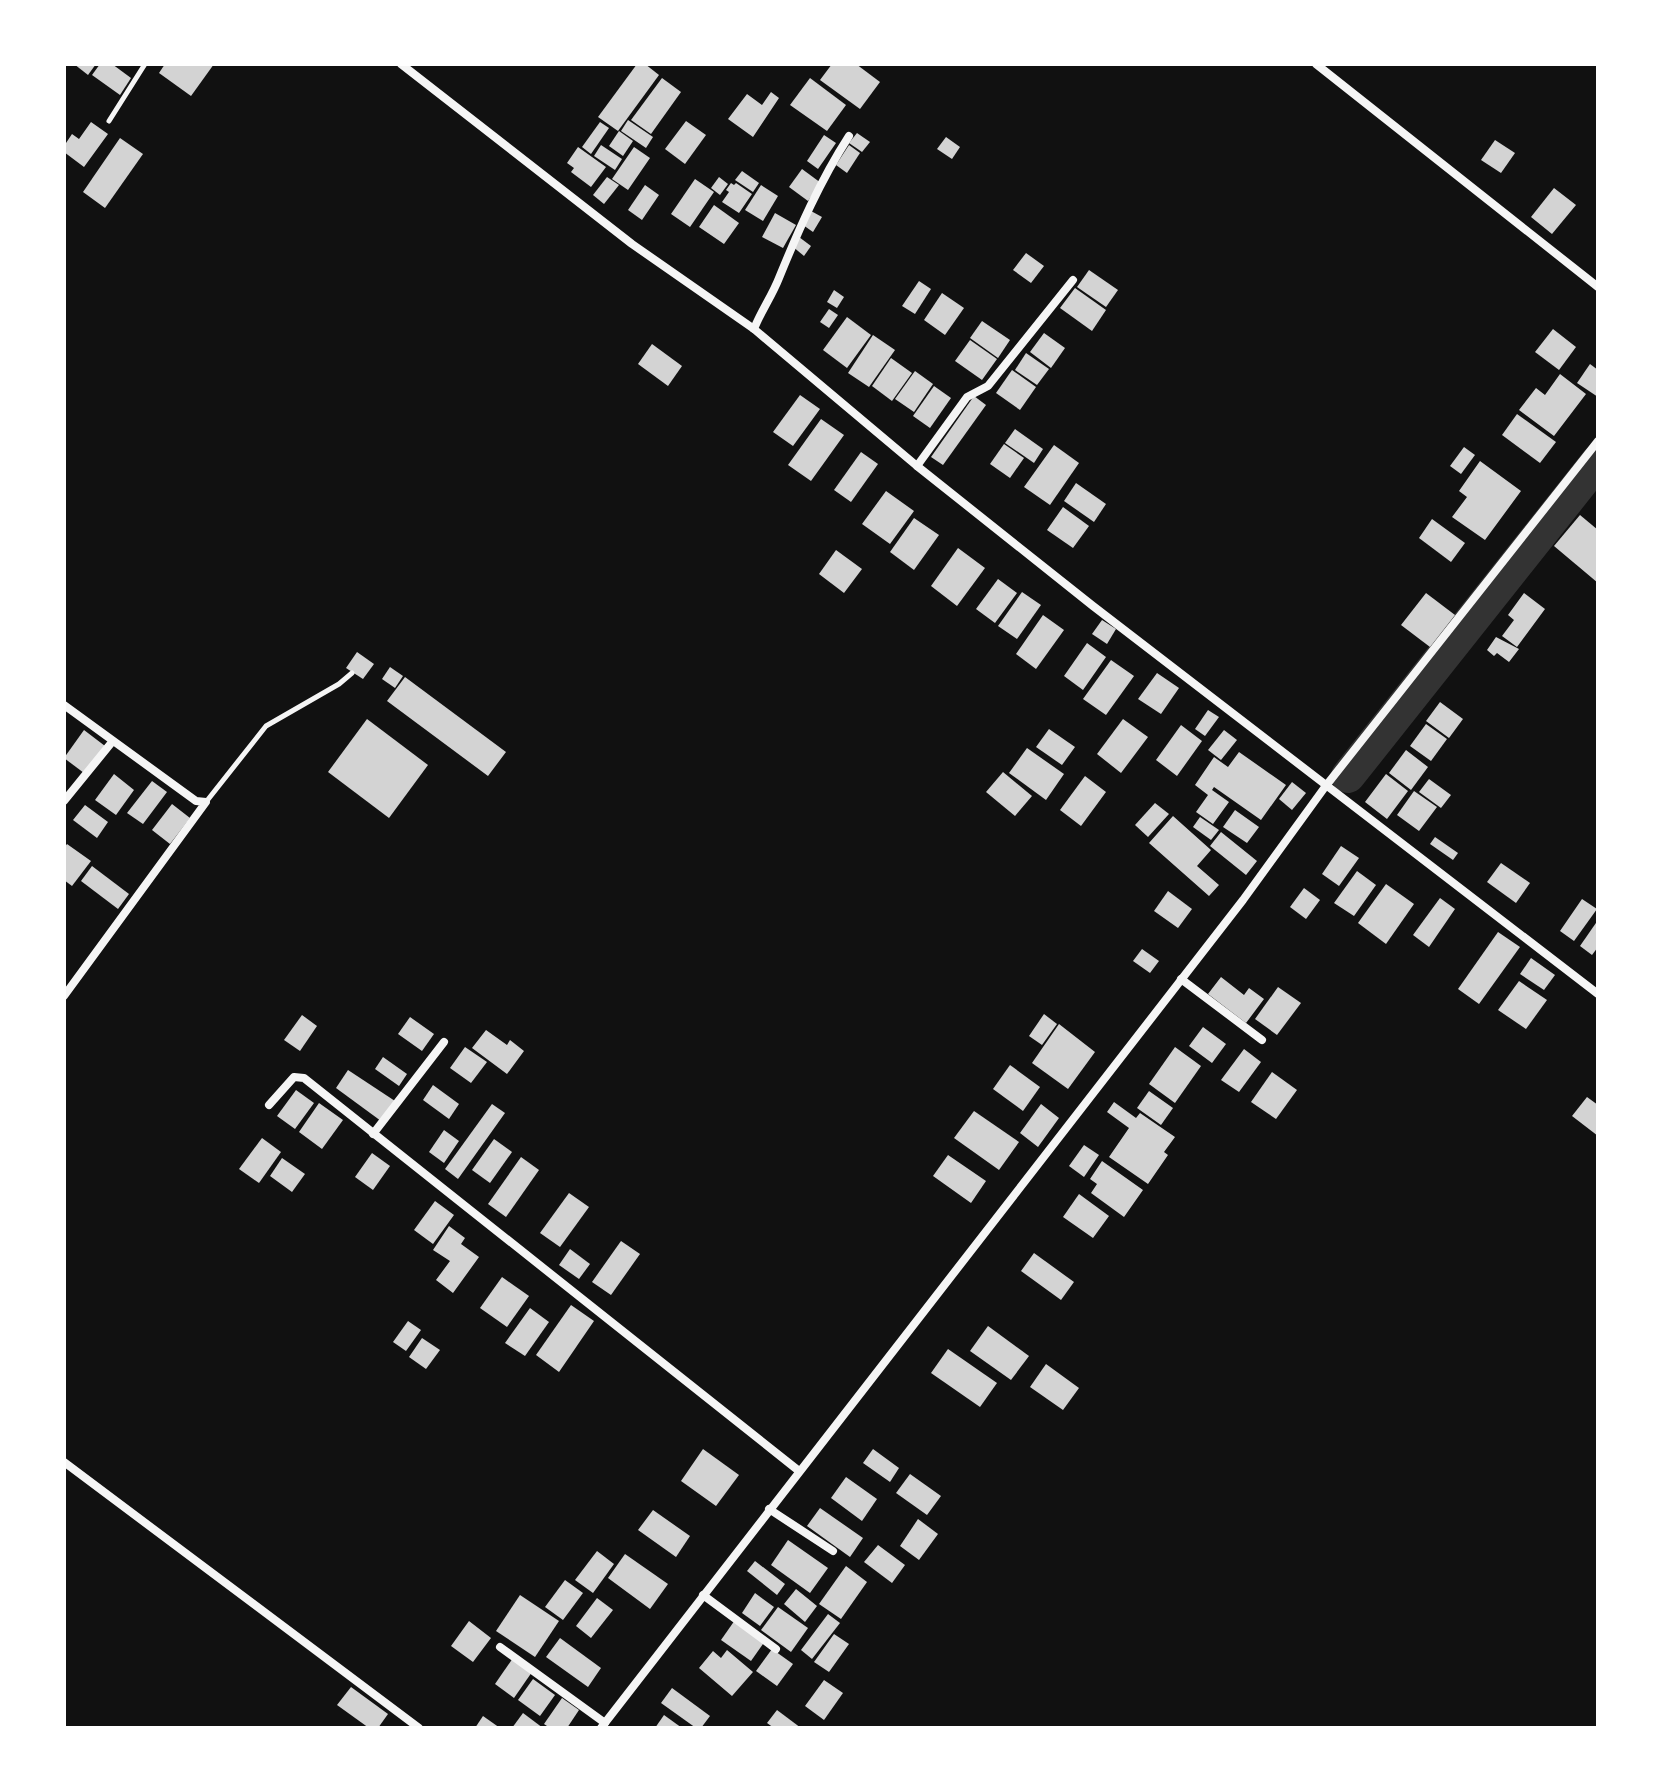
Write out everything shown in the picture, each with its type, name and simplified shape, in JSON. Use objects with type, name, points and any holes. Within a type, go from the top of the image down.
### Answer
[{"type":"street","points":[[401,64],[632,244],[754,329],[917,466],[1104,615],[1598,994]]},
{"type":"street","points":[[1316,64],[1598,287]]},
{"type":"street","points":[[754,329],[811,202],[849,136]]},
{"type":"street","points":[[917,466],[967,397],[988,386],[1073,280]]},
{"type":"street","points":[[500,1647],[603,1725],[1181,979],[1325,787],[1598,441]]},
{"type":"street","points":[[64,705],[196,801],[206,802]]},
{"type":"street","points":[[64,801],[112,742]]},
{"type":"street","points":[[64,996],[206,802]]},
{"type":"street","points":[[1181,979],[1262,1040]]},
{"type":"street","points":[[373,1134],[444,1042]]},
{"type":"street","points":[[269,1105],[294,1077],[300,1076],[799,1471]]},
{"type":"street","points":[[64,1462],[419,1728]]},
{"type":"street","points":[[769,1509],[833,1551]]},
{"type":"street","points":[[703,1595],[776,1649]]},
{"type":"lane","points":[[109,121],[145,64]]},
{"type":"lane","points":[[206,802],[266,726],[339,684],[352,673]]},
{"type":"building","points":[[74,64],[96,64],[88,75]]},
{"type":"building","points":[[100,64],[112,64],[131,78],[120,95],[92,75]]},
{"type":"building","points":[[165,64],[214,64],[191,96],[159,73]]},
{"type":"building","points":[[637,64],[645,64],[659,75],[618,131],[598,117]]},
{"type":"building","points":[[832,64],[856,64],[880,82],[860,109],[820,80]]},
{"type":"building","points":[[662,78],[681,92],[651,134],[631,120]]},
{"type":"building","points":[[810,78],[846,105],[827,131],[790,105]]},
{"type":"building","points":[[771,92],[779,98],[753,137],[728,119],[747,94],[762,105]]},
{"type":"building","points":[[628,120],[653,137],[646,148],[621,131]]},
{"type":"building","points":[[686,121],[706,135],[685,164],[665,149]]},
{"type":"building","points":[[91,122],[108,134],[84,167],[64,152],[64,146],[72,134],[79,139]]},
{"type":"building","points":[[600,122],[609,128],[591,154],[582,147]]},
{"type":"building","points":[[619,131],[633,141],[623,156],[609,146]]},
{"type":"building","points":[[857,133],[870,142],[862,152],[849,143]]},
{"type":"building","points":[[824,135],[836,143],[818,169],[807,161]]},
{"type":"building","points":[[946,137],[960,147],[952,159],[937,149]]},
{"type":"building","points":[[120,138],[143,154],[105,208],[83,192]]},
{"type":"building","points":[[1495,140],[1515,153],[1501,173],[1481,160]]},
{"type":"building","points":[[601,145],[622,159],[615,170],[594,156]]},
{"type":"building","points":[[849,145],[860,153],[847,173],[836,165]]},
{"type":"building","points":[[578,147],[606,167],[591,187],[571,172],[574,168],[567,163]]},
{"type":"building","points":[[634,147],[650,158],[628,190],[612,179]]},
{"type":"building","points":[[802,169],[821,183],[808,201],[789,187]]},
{"type":"building","points":[[742,171],[759,183],[753,192],[735,180]]},
{"type":"building","points":[[607,177],[619,185],[604,204],[593,195]]},
{"type":"building","points":[[719,177],[728,184],[720,195],[711,188]]},
{"type":"building","points":[[695,179],[714,192],[690,227],[671,214]]},
{"type":"building","points":[[731,183],[752,194],[739,213],[722,202]]},
{"type":"building","points":[[645,185],[659,195],[642,220],[628,210]]},
{"type":"building","points":[[761,185],[778,196],[763,221],[745,210]]},
{"type":"building","points":[[1554,188],[1576,205],[1552,234],[1531,217]]},
{"type":"building","points":[[714,205],[739,223],[724,244],[699,227]]},
{"type":"building","points":[[811,211],[822,217],[813,232],[803,225]]},
{"type":"building","points":[[775,213],[796,225],[783,248],[762,237]]},
{"type":"building","points":[[799,237],[811,246],[804,256],[792,246]]},
{"type":"building","points":[[1026,253],[1044,266],[1031,283],[1013,270]]},
{"type":"building","points":[[1089,270],[1118,290],[1106,307],[1077,287]]},
{"type":"building","points":[[919,281],[931,289],[915,314],[902,306]]},
{"type":"building","points":[[1075,288],[1106,310],[1092,331],[1060,308]]},
{"type":"building","points":[[834,290],[844,297],[837,308],[827,302]]},
{"type":"building","points":[[942,293],[964,308],[945,335],[924,320]]},
{"type":"building","points":[[829,309],[838,315],[829,328],[820,322]]},
{"type":"building","points":[[847,317],[871,335],[847,368],[823,350]]},
{"type":"building","points":[[982,321],[1010,340],[998,358],[970,338]]},
{"type":"building","points":[[1553,329],[1576,347],[1559,370],[1535,352]]},
{"type":"building","points":[[1044,333],[1065,348],[1051,368],[1030,352]]},
{"type":"building","points":[[873,335],[895,350],[869,387],[848,373]]},
{"type":"building","points":[[970,340],[997,359],[982,380],[955,361]]},
{"type":"building","points":[[652,344],[682,366],[668,386],[638,364]]},
{"type":"building","points":[[1026,353],[1049,369],[1037,385],[1015,370]]},
{"type":"building","points":[[891,358],[912,373],[892,401],[872,386]]},
{"type":"building","points":[[1590,364],[1598,370],[1598,397],[1577,383]]},
{"type":"building","points":[[1012,370],[1036,387],[1020,410],[996,393]]},
{"type":"building","points":[[915,371],[933,384],[914,412],[895,399]]},
{"type":"building","points":[[1560,374],[1586,394],[1554,436],[1519,410],[1536,388],[1545,395]]},
{"type":"building","points":[[934,386],[951,398],[930,428],[913,416]]},
{"type":"building","points":[[800,395],[820,409],[793,446],[773,432]]},
{"type":"building","points":[[974,396],[986,405],[943,465],[931,457]]},
{"type":"building","points":[[1517,414],[1556,442],[1540,463],[1502,435]]},
{"type":"building","points":[[821,419],[844,435],[811,481],[788,465]]},
{"type":"building","points":[[1015,429],[1043,449],[1034,463],[1005,443]]},
{"type":"building","points":[[1004,444],[1024,458],[1010,478],[990,464]]},
{"type":"building","points":[[1054,445],[1079,463],[1050,505],[1024,487]]},
{"type":"building","points":[[1464,447],[1475,455],[1461,474],[1450,466]]},
{"type":"building","points":[[861,452],[878,464],[851,502],[834,490]]},
{"type":"building","points":[[1480,461],[1521,491],[1485,540],[1452,517],[1467,497],[1459,491]]},
{"type":"building","points":[[1076,483],[1106,504],[1094,522],[1064,501]]},
{"type":"building","points":[[886,491],[914,511],[890,544],[862,524]]},
{"type":"building","points":[[1063,507],[1089,526],[1073,548],[1047,530]]},
{"type":"building","points":[[1580,515],[1598,530],[1598,583],[1554,546]]},
{"type":"building","points":[[914,518],[939,535],[914,570],[890,552]]},
{"type":"building","points":[[1432,519],[1465,543],[1451,562],[1419,538]]},
{"type":"building","points":[[958,548],[985,568],[957,606],[931,586]]},
{"type":"building","points":[[836,550],[862,569],[844,593],[819,574]]},
{"type":"building","points":[[998,579],[1017,593],[995,623],[976,609]]},
{"type":"building","points":[[1022,592],[1041,605],[1017,639],[998,626]]},
{"type":"building","points":[[1426,593],[1455,615],[1430,647],[1401,625]]},
{"type":"building","points":[[1524,593],[1545,609],[1517,647],[1502,636],[1514,620],[1508,615]]},
{"type":"building","points":[[1043,615],[1064,630],[1036,669],[1016,654]]},
{"type":"building","points":[[1102,620],[1116,629],[1107,644],[1092,634]]},
{"type":"building","points":[[1496,637],[1519,649],[1509,662],[1487,650]]},
{"type":"building","points":[[1087,643],[1106,657],[1083,690],[1064,676]]},
{"type":"building","points":[[357,652],[374,664],[363,679],[346,668]]},
{"type":"building","points":[[1111,660],[1134,676],[1106,715],[1083,699]]},
{"type":"building","points":[[390,667],[403,676],[395,688],[382,679]]},
{"type":"building","points":[[1157,673],[1179,688],[1161,714],[1138,699]]},
{"type":"building","points":[[405,677],[506,752],[488,776],[387,701]]},
{"type":"building","points":[[1440,702],[1463,719],[1449,738],[1426,721]]},
{"type":"building","points":[[1208,710],[1219,717],[1205,736],[1195,729]]},
{"type":"building","points":[[367,719],[428,765],[389,818],[328,772]]},
{"type":"building","points":[[1123,719],[1148,737],[1121,773],[1097,754]]},
{"type":"building","points":[[1426,724],[1447,739],[1431,761],[1410,746]]},
{"type":"building","points":[[1181,725],[1202,741],[1177,776],[1156,760]]},
{"type":"building","points":[[1049,729],[1075,747],[1062,765],[1036,747]]},
{"type":"building","points":[[84,730],[105,746],[84,773],[64,758]]},
{"type":"building","points":[[1224,730],[1237,740],[1221,760],[1208,750]]},
{"type":"building","points":[[1027,748],[1064,774],[1046,800],[1009,773]]},
{"type":"building","points":[[1406,750],[1428,767],[1411,790],[1389,773]]},
{"type":"building","points":[[1239,752],[1286,785],[1261,820],[1214,787],[1212,790],[1229,802],[1213,824],[1196,812],[1208,795],[1195,785],[1214,757],[1228,767]]},
{"type":"building","points":[[1003,772],[1032,796],[1015,816],[986,792]]},
{"type":"building","points":[[114,774],[134,790],[116,815],[95,800]]},
{"type":"building","points":[[1386,774],[1408,791],[1387,819],[1365,802]]},
{"type":"building","points":[[1085,776],[1106,792],[1081,826],[1060,810]]},
{"type":"building","points":[[1429,779],[1451,795],[1441,808],[1419,792]]},
{"type":"building","points":[[152,781],[167,792],[143,824],[127,813]]},
{"type":"building","points":[[1292,782],[1306,793],[1292,810],[1279,799]]},
{"type":"building","points":[[1414,791],[1437,807],[1419,831],[1397,815]]},
{"type":"building","points":[[1155,803],[1169,814],[1148,837],[1135,825]]},
{"type":"building","points":[[172,804],[190,818],[170,844],[152,830]]},
{"type":"building","points":[[85,805],[108,822],[97,838],[73,820]]},
{"type":"building","points":[[1235,810],[1259,827],[1247,843],[1223,827]]},
{"type":"building","points":[[1173,816],[1211,850],[1197,866],[1219,885],[1209,896],[1149,843]]},
{"type":"building","points":[[1200,817],[1219,830],[1211,840],[1193,827]]},
{"type":"building","points":[[1221,832],[1257,861],[1246,875],[1210,846]]},
{"type":"building","points":[[1435,837],[1458,853],[1453,860],[1430,844]]},
{"type":"building","points":[[67,844],[91,861],[72,886],[64,880],[64,848]]},
{"type":"building","points":[[1341,846],[1359,858],[1339,886],[1322,874]]},
{"type":"building","points":[[1501,863],[1530,883],[1516,903],[1487,882]]},
{"type":"building","points":[[92,866],[129,894],[118,909],[81,881]]},
{"type":"building","points":[[1357,871],[1376,885],[1354,916],[1334,903]]},
{"type":"building","points":[[1386,884],[1414,904],[1386,944],[1358,923]]},
{"type":"building","points":[[1304,888],[1320,900],[1306,919],[1290,907]]},
{"type":"building","points":[[1168,891],[1192,909],[1178,928],[1154,911]]},
{"type":"building","points":[[1440,898],[1455,909],[1429,947],[1413,935]]},
{"type":"building","points":[[1582,899],[1597,909],[1574,941],[1560,931]]},
{"type":"building","points":[[1598,920],[1598,947],[1592,955],[1580,946]]},
{"type":"building","points":[[1498,932],[1520,947],[1479,1004],[1458,989]]},
{"type":"building","points":[[1142,949],[1159,961],[1150,973],[1133,961]]},
{"type":"building","points":[[1531,958],[1555,975],[1544,990],[1520,974]]},
{"type":"building","points":[[1221,977],[1244,995],[1249,988],[1264,999],[1246,1023],[1208,994]]},
{"type":"building","points":[[1519,981],[1547,1000],[1526,1029],[1498,1010]]},
{"type":"building","points":[[1278,987],[1301,1003],[1277,1035],[1255,1019]]},
{"type":"building","points":[[1044,1014],[1057,1024],[1042,1045],[1029,1036]]},
{"type":"building","points":[[302,1015],[317,1026],[300,1051],[284,1040]]},
{"type":"building","points":[[410,1017],[434,1034],[422,1051],[398,1034]]},
{"type":"building","points":[[1059,1024],[1095,1052],[1068,1089],[1032,1063]]},
{"type":"building","points":[[1203,1027],[1226,1044],[1212,1063],[1189,1046]]},
{"type":"building","points":[[486,1030],[507,1045],[510,1040],[524,1051],[507,1074],[472,1048]]},
{"type":"building","points":[[465,1047],[487,1062],[471,1083],[450,1068]]},
{"type":"building","points":[[1175,1047],[1201,1066],[1175,1103],[1149,1084]]},
{"type":"building","points":[[1244,1049],[1261,1062],[1239,1092],[1221,1080]]},
{"type":"building","points":[[383,1057],[407,1074],[399,1086],[375,1069]]},
{"type":"building","points":[[1010,1065],[1040,1087],[1023,1111],[993,1089]]},
{"type":"building","points":[[348,1070],[395,1101],[381,1121],[336,1088]]},
{"type":"building","points":[[1272,1072],[1297,1090],[1276,1119],[1251,1102]]},
{"type":"building","points":[[433,1085],[459,1104],[449,1119],[423,1100]]},
{"type":"building","points":[[296,1090],[314,1103],[295,1129],[277,1116]]},
{"type":"building","points":[[1149,1091],[1173,1108],[1161,1125],[1137,1108]]},
{"type":"building","points":[[1587,1097],[1598,1105],[1598,1136],[1572,1116]]},
{"type":"building","points":[[1114,1102],[1136,1118],[1140,1113],[1175,1137],[1164,1152],[1168,1155],[1148,1184],[1109,1157],[1129,1128],[1107,1112]]},
{"type":"building","points":[[319,1103],[343,1120],[322,1149],[299,1132]]},
{"type":"building","points":[[492,1104],[505,1113],[458,1179],[445,1169]]},
{"type":"building","points":[[1041,1104],[1059,1118],[1038,1147],[1020,1133]]},
{"type":"building","points":[[974,1111],[1019,1142],[999,1170],[954,1138]]},
{"type":"building","points":[[444,1130],[459,1141],[444,1163],[429,1152]]},
{"type":"building","points":[[262,1138],[281,1152],[259,1183],[239,1169]]},
{"type":"building","points":[[494,1139],[512,1152],[490,1183],[472,1170]]},
{"type":"building","points":[[1084,1145],[1099,1155],[1084,1177],[1069,1166]]},
{"type":"building","points":[[372,1153],[390,1166],[373,1190],[355,1177]]},
{"type":"building","points":[[948,1155],[986,1181],[971,1203],[933,1176]]},
{"type":"building","points":[[521,1157],[539,1170],[506,1217],[488,1204]]},
{"type":"building","points":[[282,1158],[305,1174],[292,1192],[270,1176]]},
{"type":"building","points":[[1102,1161],[1143,1190],[1124,1217],[1091,1193],[1097,1184],[1090,1179]]},
{"type":"building","points":[[569,1193],[589,1207],[560,1247],[540,1233]]},
{"type":"building","points":[[1079,1194],[1109,1216],[1093,1238],[1063,1217]]},
{"type":"building","points":[[435,1201],[454,1215],[433,1244],[414,1230]]},
{"type":"building","points":[[449,1226],[465,1238],[461,1244],[479,1257],[453,1293],[436,1280],[450,1261],[433,1250]]},
{"type":"building","points":[[621,1241],[640,1254],[611,1295],[592,1282]]},
{"type":"building","points":[[570,1249],[590,1264],[579,1279],[559,1265]]},
{"type":"building","points":[[1034,1253],[1074,1282],[1061,1300],[1021,1271]]},
{"type":"building","points":[[502,1277],[529,1296],[507,1327],[480,1308]]},
{"type":"building","points":[[571,1305],[594,1321],[559,1372],[536,1355]]},
{"type":"building","points":[[530,1308],[549,1322],[525,1356],[505,1343]]},
{"type":"building","points":[[408,1321],[421,1330],[406,1351],[393,1342]]},
{"type":"building","points":[[988,1326],[1029,1356],[1011,1380],[970,1351]]},
{"type":"building","points":[[422,1338],[440,1350],[426,1369],[409,1357]]},
{"type":"building","points":[[948,1349],[997,1383],[980,1407],[931,1373]]},
{"type":"building","points":[[1046,1364],[1079,1388],[1063,1410],[1030,1387]]},
{"type":"building","points":[[703,1449],[739,1475],[716,1506],[681,1481]]},
{"type":"building","points":[[873,1449],[899,1468],[890,1482],[863,1463]]},
{"type":"building","points":[[910,1474],[941,1496],[927,1515],[896,1493]]},
{"type":"building","points":[[846,1477],[877,1499],[862,1521],[831,1498]]},
{"type":"building","points":[[820,1508],[863,1538],[850,1557],[807,1526]]},
{"type":"building","points":[[653,1510],[690,1536],[676,1557],[638,1530]]},
{"type":"building","points":[[918,1519],[938,1534],[919,1560],[900,1546]]},
{"type":"building","points":[[788,1540],[828,1568],[810,1593],[771,1565]]},
{"type":"building","points":[[878,1545],[905,1565],[892,1583],[864,1562]]},
{"type":"building","points":[[597,1551],[614,1564],[593,1593],[575,1580]]},
{"type":"building","points":[[625,1554],[668,1584],[650,1609],[608,1578]]},
{"type":"building","points":[[755,1561],[785,1584],[777,1595],[747,1571]]},
{"type":"building","points":[[846,1566],[867,1582],[841,1619],[819,1604]]},
{"type":"building","points":[[565,1580],[583,1593],[563,1620],[545,1607]]},
{"type":"building","points":[[796,1589],[817,1606],[805,1622],[784,1604]]},
{"type":"building","points":[[755,1593],[774,1607],[760,1626],[742,1613]]},
{"type":"building","points":[[520,1595],[559,1621],[535,1657],[496,1631]]},
{"type":"building","points":[[597,1598],[613,1610],[591,1638],[576,1626]]},
{"type":"building","points":[[778,1607],[808,1628],[791,1652],[761,1630]]},
{"type":"building","points":[[828,1614],[840,1623],[812,1659],[801,1650]]},
{"type":"building","points":[[735,1620],[765,1641],[751,1661],[721,1640]]},
{"type":"building","points":[[469,1621],[491,1638],[473,1662],[451,1646]]},
{"type":"building","points":[[834,1634],[849,1644],[829,1672],[814,1662]]},
{"type":"building","points":[[560,1638],[601,1668],[588,1687],[546,1657]]},
{"type":"building","points":[[772,1649],[793,1664],[777,1686],[756,1671]]},
{"type":"building","points":[[727,1650],[753,1672],[732,1696],[699,1668],[713,1651],[721,1658]]},
{"type":"building","points":[[513,1658],[532,1672],[514,1698],[495,1684]]},
{"type":"building","points":[[533,1679],[555,1695],[540,1716],[518,1700]]},
{"type":"building","points":[[824,1680],[843,1693],[824,1720],[805,1706]]},
{"type":"building","points":[[351,1687],[388,1714],[378,1728],[369,1728],[337,1705]]},
{"type":"building","points":[[672,1688],[710,1716],[701,1728],[696,1728],[661,1703]]},
{"type":"building","points":[[562,1698],[579,1710],[567,1728],[550,1728],[544,1724]]},
{"type":"building","points":[[777,1710],[801,1728],[774,1728],[767,1723]]},
{"type":"building","points":[[523,1713],[543,1728],[512,1728]]},
{"type":"building","points":[[664,1715],[682,1728],[655,1728]]},
{"type":"building","points":[[483,1716],[500,1728],[475,1728]]},
{"type":"waterway","points":[[1348,776],[1598,461]]}]
